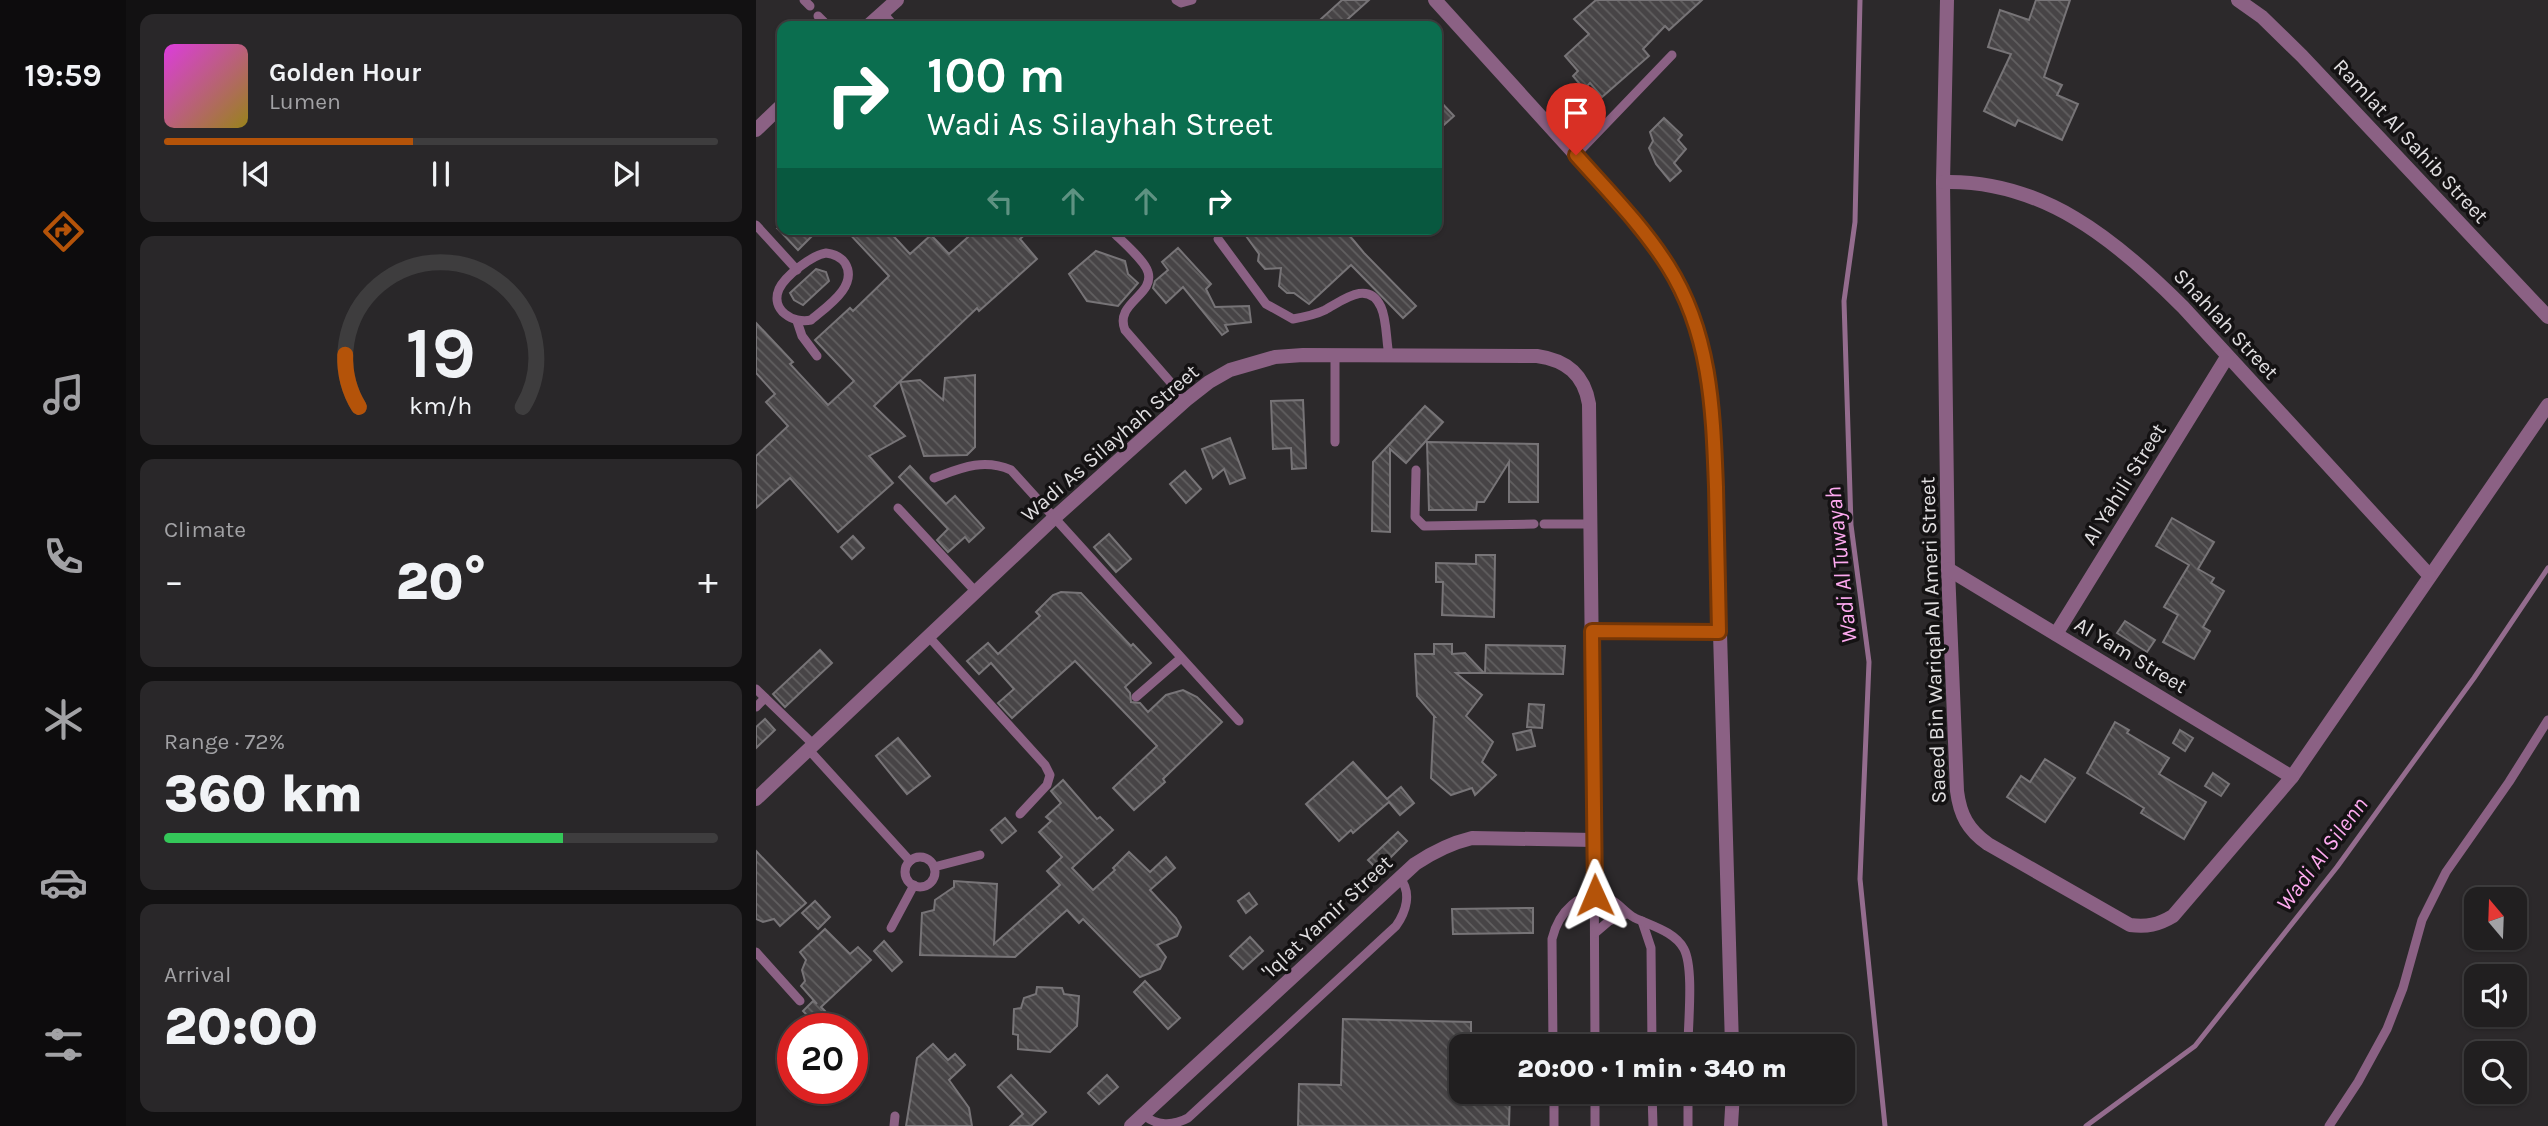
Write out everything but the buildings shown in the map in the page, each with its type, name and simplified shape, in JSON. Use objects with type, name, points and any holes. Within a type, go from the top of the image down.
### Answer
[{"type":"street","points":[[874,21],[897,0]]},
{"type":"street","points":[[1435,0],[1651,241],[1674,277],[1697,326],[1711,389],[1714,426],[1732,1034]]},
{"type":"street","name":"Saeed Bin Wariqah Al Ameri Street","points":[[1947,0],[1942,182],[1948,569],[1959,806],[1965,822],[1975,835],[1988,844],[2130,925],[2152,925],[2173,916],[2292,777],[2548,405]]},
{"type":"street","name":"Ramlat Al Sahib Street","points":[[2238,0],[2262,17],[2302,56],[2548,317]]},
{"type":"street","points":[[756,130],[777,110]]},
{"type":"street","name":"Shahlah Street","points":[[1942,182],[1970,181],[2035,197],[2114,243],[2183,307],[2429,575]]},
{"type":"street","name":"Wadi As Silayhah Street","points":[[756,799],[1053,519],[1186,400],[1230,370],[1251,363],[1303,355],[1537,356],[1562,362],[1573,370],[1582,381],[1589,404],[1594,841]]},
{"type":"street","name":"Al Yahili Street","points":[[2056,634],[2227,357]]},
{"type":"street","name":"Al Yam Street","points":[[1948,569],[2292,777]]},
{"type":"street","points":[[1592,631],[1719,632]]},
{"type":"street","name":"'Iqlat Yamir Street","points":[[1131,1126],[1400,878],[1429,855],[1472,838],[1594,841]]},
{"type":"street","points":[[1731,1126],[1732,1104]]},
{"type":"lane","points":[[1176,0],[1181,3],[1192,0]]},
{"type":"lane","points":[[883,13],[890,21]]},
{"type":"lane","points":[[818,16],[823,21]]},
{"type":"lane","points":[[1576,155],[1672,54]]},
{"type":"lane","points":[[756,225],[797,270]]},
{"type":"lane","points":[[1116,235],[1145,267],[1149,277],[1145,288],[1123,316],[1125,330],[1186,400]]},
{"type":"lane","points":[[1218,239],[1266,304],[1293,319],[1323,311],[1357,292],[1375,299],[1381,308],[1389,355]]},
{"type":"lane","points":[[826,253],[838,256],[849,273],[846,286],[811,320],[797,321],[780,309],[778,295],[783,283],[813,256],[826,253]]},
{"type":"lane","points":[[797,321],[802,336],[817,356]]},
{"type":"lane","points":[[1335,355],[1335,442]]},
{"type":"lane","points":[[934,478],[971,465],[999,465],[1011,470],[1240,721]]},
{"type":"lane","points":[[1416,470],[1415,517],[1424,526],[1591,524]]},
{"type":"lane","points":[[898,508],[975,592]]},
{"type":"lane","points":[[929,637],[1045,765],[1050,775],[1047,785],[1020,814]]},
{"type":"lane","points":[[1136,697],[1181,658]]},
{"type":"lane","points":[[756,689],[811,747],[910,861]]},
{"type":"lane","points":[[756,707],[765,698]]},
{"type":"lane","points":[[2329,1126],[2358,1082],[2387,1028],[2403,988],[2422,920],[2446,872],[2509,782],[2548,720]]},
{"type":"lane","name":"Wadi As Silayhah Street","points":[[1594,841],[1595,1034]]},
{"type":"lane","points":[[934,867],[980,856]]},
{"type":"lane","points":[[921,857],[934,867],[935,873],[930,883],[919,887],[906,877],[905,871],[910,861],[921,857]]},
{"type":"lane","points":[[1144,1115],[1162,1125],[1172,1125],[1188,1118],[1396,926],[1406,908],[1406,888],[1400,878]]},
{"type":"lane","points":[[891,928],[914,885]]},
{"type":"lane","points":[[1553,1034],[1554,930],[1569,906],[1595,895],[1613,900],[1626,914],[1672,935],[1685,950],[1689,967],[1688,1034]]},
{"type":"lane","points":[[1595,933],[1609,920],[1626,914]]},
{"type":"lane","points":[[1642,921],[1651,948],[1652,1034]]},
{"type":"lane","points":[[756,952],[800,1001]]},
{"type":"lane","points":[[1553,1104],[1554,1126]]},
{"type":"lane","points":[[1595,1104],[1595,1126]]},
{"type":"lane","points":[[1652,1104],[1653,1126]]},
{"type":"lane","points":[[1688,1104],[1688,1126]]},
{"type":"waterway","name":"Wadi Al Tuwayah","points":[[1860,0],[1855,222],[1844,301],[1851,525],[1869,662],[1860,879],[1885,1126]]},
{"type":"waterway","name":"Wadi Al Silenn","points":[[2086,1126],[2195,1046],[2337,867],[2474,678],[2548,568]]},
{"type":"route","points":[[1576,155],[1651,241],[1684,296],[1697,326],[1705,356],[1714,426],[1719,632],[1592,631],[1595,895]]}]
